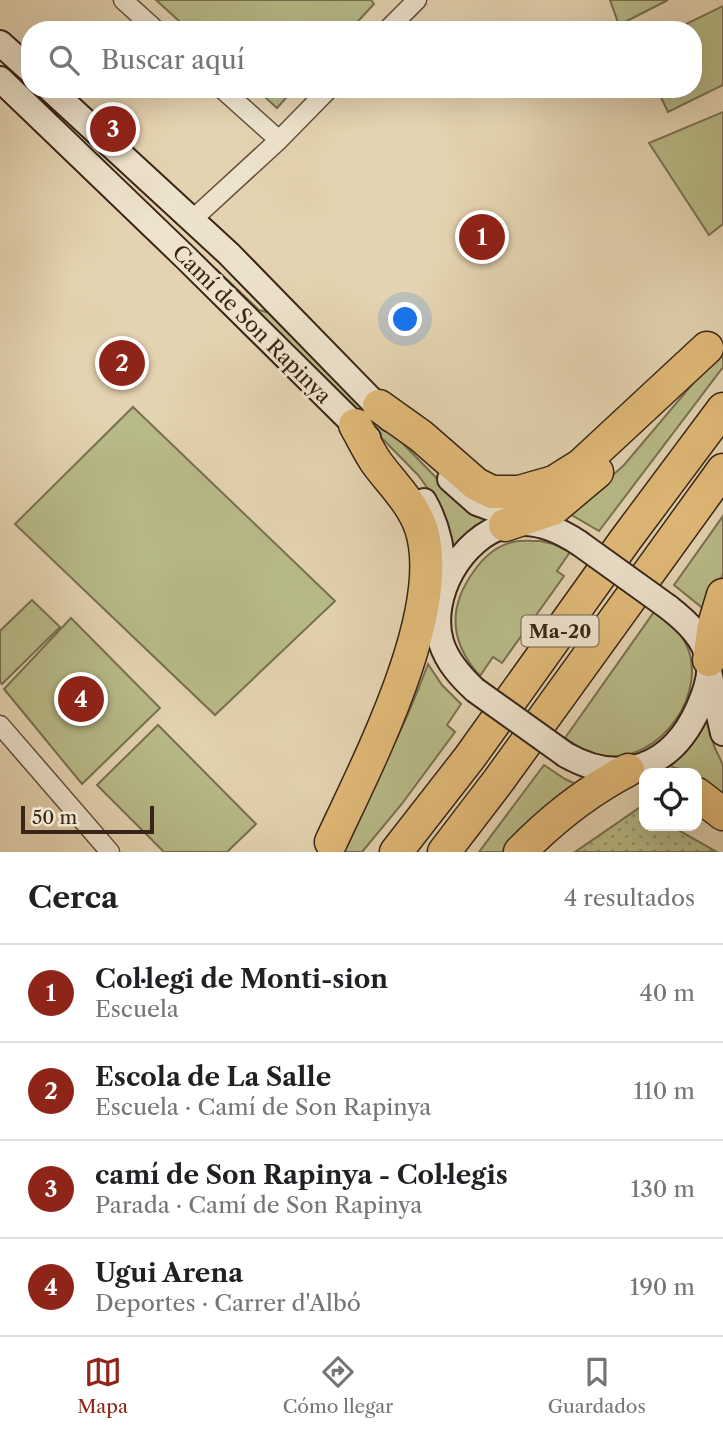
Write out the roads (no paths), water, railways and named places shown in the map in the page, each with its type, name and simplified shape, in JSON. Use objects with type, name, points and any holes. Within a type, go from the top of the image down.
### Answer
[{"type":"highway","points":[[367,416],[421,436],[476,484],[492,492],[529,491],[554,482],[596,453],[715,339]]},
{"type":"highway","points":[[521,523],[554,509],[582,487],[623,445],[715,339]]},
{"type":"highway","name":"Ma-20","points":[[396,852],[463,766],[625,539],[723,409]]},
{"type":"highway","points":[[328,847],[406,668],[421,618],[425,586],[424,541],[417,519],[376,461],[367,416]]},
{"type":"highway","name":"Ma-20","points":[[444,852],[723,470]]},
{"type":"highway","points":[[709,664],[714,625],[723,595]]},
{"type":"highway","points":[[328,847],[389,737],[411,686],[439,607]]},
{"type":"highway","points":[[520,852],[565,808],[596,787],[636,775]]},
{"type":"highway","points":[[539,852],[624,793],[636,775]]},
{"type":"highway","points":[[702,798],[723,814]]},
{"type":"street","points":[[123,0],[146,21]]},
{"type":"street","points":[[393,21],[405,4]]},
{"type":"street","points":[[0,43],[21,62]]},
{"type":"street","name":"Camí de Son Rapinya","points":[[0,79],[367,416],[413,446],[467,495],[487,508],[521,523]]},
{"type":"street","name":"Camí de Son Rapinya","points":[[60,98],[193,219],[367,416],[430,511],[439,535],[444,571],[439,607]]},
{"type":"street","points":[[232,98],[279,140]]},
{"type":"street","points":[[193,219],[320,98]]},
{"type":"street","points":[[709,664],[704,695],[686,730],[670,750],[636,775],[591,767],[566,755],[464,680],[447,656],[441,642],[439,607],[448,579],[471,547],[521,523],[556,530],[579,543],[668,607],[697,634],[709,664],[712,693],[723,733]]},
{"type":"street","points":[[0,726],[110,852]]},
{"type":"street","points":[[702,787],[723,802]]},
{"type":"place","name":"camí de Son Rapinya - Col·legis","points":[[113,129]]},
{"type":"place","name":"Col·legi de Monti-sion","points":[[482,237]]},
{"type":"place","name":"Escola de La Salle","points":[[122,363]]},
{"type":"place","name":"Ugui Arena","points":[[81,699]]}]
